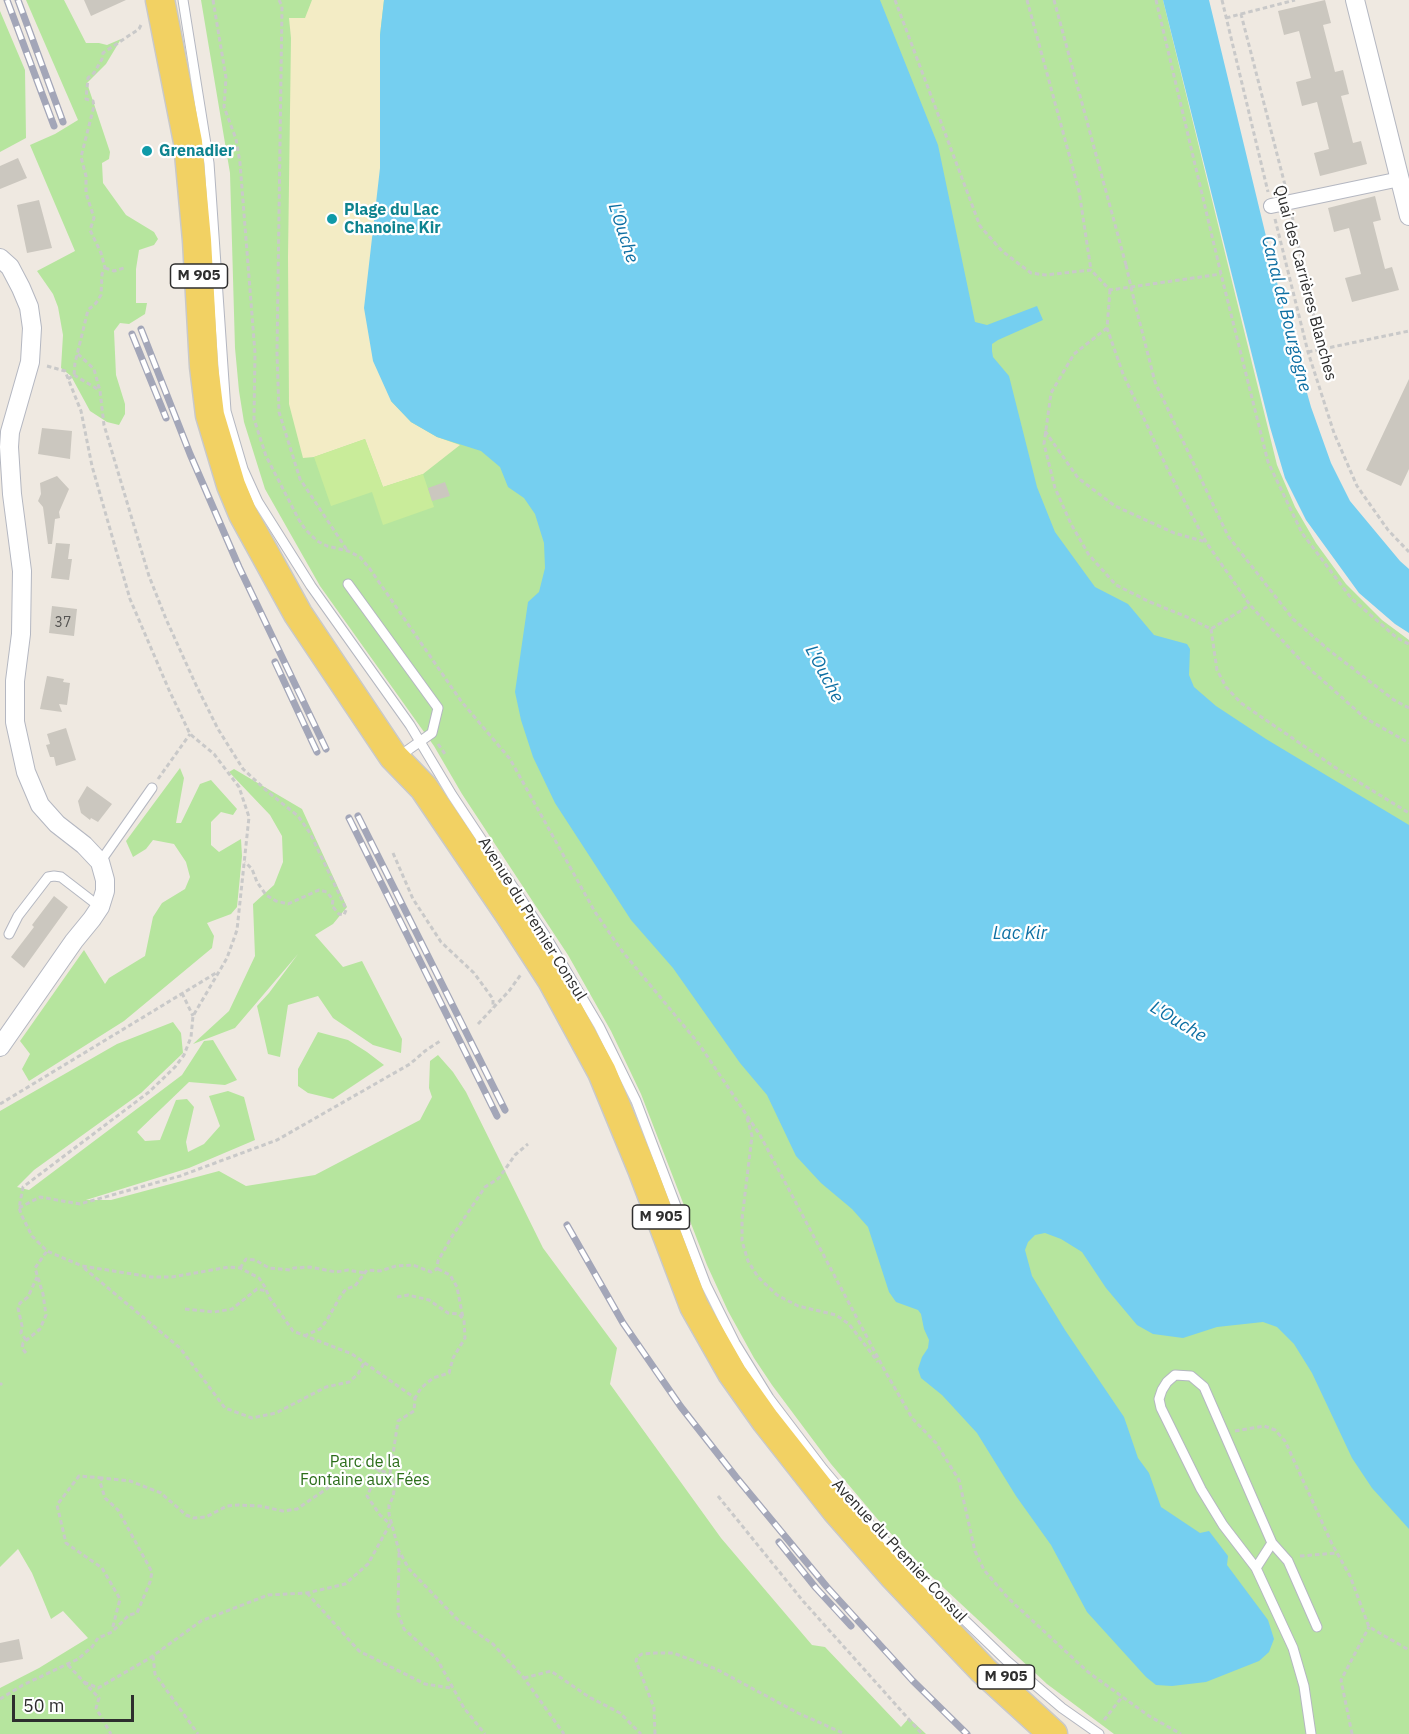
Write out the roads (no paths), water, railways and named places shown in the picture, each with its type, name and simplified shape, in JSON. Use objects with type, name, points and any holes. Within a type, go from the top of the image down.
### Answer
[{"type":"main road","name":"Avenue du Premier Consul","points":[[155,3],[188,142],[197,240],[204,366],[210,415],[231,485],[243,514],[298,614],[405,746],[421,784],[552,980],[602,1072],[694,1306],[732,1372],[766,1421],[836,1510],[892,1575],[983,1670],[1053,1734]]},
{"type":"main road","name":"Avenue du Premier Consul","points":[[939,1622],[990,1662],[1071,1734]]},
{"type":"street","points":[[1354,0],[1409,216]]},
{"type":"street","points":[[1271,206],[1400,179]]},
{"type":"street","points":[[0,258],[10,267],[29,307],[32,328],[30,362],[10,432],[9,447],[12,494],[22,571],[21,634],[15,681],[15,722],[26,772],[40,805],[57,824],[84,845],[100,862],[105,880],[105,891],[100,907],[0,1046]]},
{"type":"lane","name":"Avenue du Premier Consul","points":[[183,0],[209,163],[226,411],[243,469],[258,502],[311,586],[410,726],[405,746],[546,935],[599,1026],[636,1101],[711,1296],[735,1343],[769,1398],[823,1469],[873,1528],[922,1579],[1016,1668],[1062,1708],[1099,1734]]},
{"type":"lane","points":[[348,584],[438,708],[432,733],[405,746]]},
{"type":"lane","points":[[100,862],[152,788]]},
{"type":"lane","points":[[9,934],[18,916],[48,877],[61,877],[100,907]]},
{"type":"lane","points":[[1311,1734],[1304,1686],[1293,1648],[1256,1568],[1223,1525],[1201,1489],[1161,1408],[1159,1399],[1170,1378],[1191,1376],[1204,1387],[1272,1543],[1288,1561],[1317,1627]]},
{"type":"lane","points":[[1256,1568],[1272,1543]]},
{"type":"water","name":"Lac Kir","points":[[384,0],[880,0],[938,145],[975,322],[987,325],[1037,306],[1043,320],[998,340],[992,344],[992,351],[993,357],[1009,376],[1037,487],[1055,532],[1095,587],[1128,604],[1154,635],[1187,644],[1190,649],[1189,675],[1194,687],[1216,706],[1266,739],[1409,825],[1409,1529],[1372,1488],[1352,1458],[1312,1373],[1294,1344],[1277,1327],[1263,1322],[1217,1327],[1183,1338],[1153,1334],[1137,1325],[1106,1288],[1082,1252],[1061,1239],[1045,1233],[1035,1235],[1028,1242],[1025,1250],[1032,1276],[1065,1330],[1124,1417],[1138,1458],[1149,1473],[1161,1507],[1200,1533],[1209,1531],[1228,1556],[1227,1565],[1268,1620],[1274,1639],[1269,1652],[1259,1661],[1206,1682],[1172,1686],[1156,1685],[1087,1612],[1051,1545],[1016,1496],[977,1433],[942,1395],[921,1378],[918,1369],[928,1348],[929,1340],[921,1314],[918,1310],[896,1302],[889,1292],[868,1227],[796,1156],[767,1095],[740,1063],[673,968],[631,920],[555,803],[533,757],[515,692],[528,602],[539,592],[545,568],[544,543],[535,514],[524,498],[508,487],[500,467],[481,451],[437,437],[411,422],[391,401],[373,361],[364,308],[380,168],[380,35]]},
{"type":"water","name":"Canal de Bourgogne","points":[[1163,0],[1209,0],[1285,315],[1311,407],[1331,463],[1350,501],[1409,569],[1409,633],[1359,593],[1306,520],[1285,478],[1270,427]]},
{"type":"railway","points":[[7,0],[54,126]]},
{"type":"railway","points":[[18,0],[63,122]]},
{"type":"railway","points":[[141,329],[190,454],[239,567],[326,749]]},
{"type":"railway","points":[[132,334],[166,418]]},
{"type":"railway","points":[[275,662],[317,752]]},
{"type":"railway","points":[[358,816],[505,1110]]},
{"type":"railway","points":[[349,818],[497,1116]]},
{"type":"railway","points":[[567,1225],[623,1323],[681,1407],[736,1477],[827,1587],[913,1681],[967,1734]]},
{"type":"railway","points":[[779,1542],[816,1588],[851,1626]]},
{"type":"place","name":"Grenadier","points":[[147,151]]},
{"type":"place","name":"Plage du Lac Chanoine Kir","points":[[332,219]]},
{"type":"water label","name":"L'Ouche","points":[[623,233]]},
{"type":"water label","name":"L'Ouche","points":[[824,674]]},
{"type":"water label","name":"L'Ouche","points":[[1178,1022]]},
{"type":"park label","name":"Parc de la Fontaine aux Fées","points":[[365,1471]]}]
